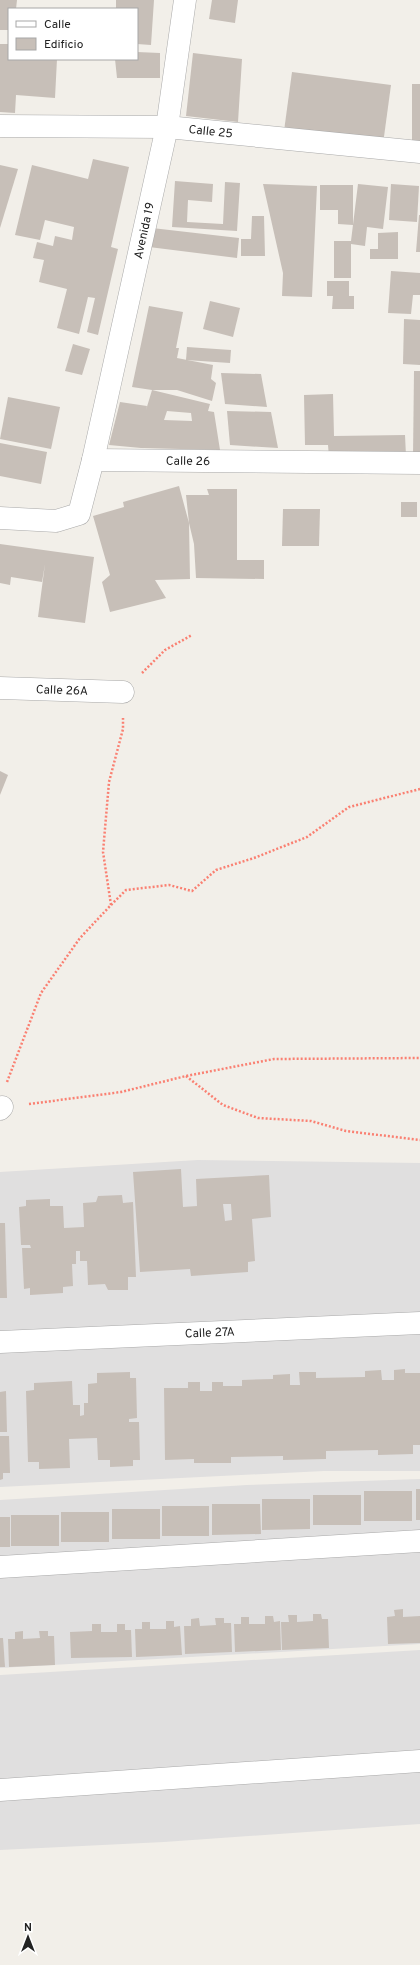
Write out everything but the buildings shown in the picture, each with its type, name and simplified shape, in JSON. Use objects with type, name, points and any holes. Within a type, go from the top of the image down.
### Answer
[{"type":"street","name":"Avenida 19","points":[[93,460],[167,127],[185,0]]},
{"type":"street","name":"Calle 25","points":[[0,126],[167,127],[420,152]]},
{"type":"street","name":"Calle 26","points":[[93,460],[420,463]]},
{"type":"street","points":[[0,518],[56,521],[79,514],[93,460]]},
{"type":"street","name":"Calle 26A","points":[[0,688],[124,692]]},
{"type":"street","name":"Calle 27A","points":[[0,1342],[420,1323]]},
{"type":"street","points":[[0,1567],[420,1541]]},
{"type":"street","points":[[0,1790],[420,1761]]},
{"type":"path","points":[[111,905],[103,852],[109,782],[123,729],[124,692],[165,650],[192,636]]},
{"type":"path","points":[[420,789],[349,807],[307,837],[254,858],[216,870],[192,891],[169,885],[126,890],[80,938],[41,993],[7,1082],[1,1108],[121,1092],[186,1076],[274,1059],[420,1058]]},
{"type":"path","points":[[186,1076],[223,1105],[258,1118],[311,1120],[346,1131],[420,1140]]},
{"type":"shaded area","points":[[198,1160],[420,1163],[420,1471],[324,1471],[0,1487],[0,1172]]},
{"type":"shaded area","points":[[420,1479],[420,1644],[0,1668],[0,1500],[247,1485]]},
{"type":"shaded area","points":[[420,1650],[420,1824],[164,1842],[0,1850],[0,1675]]}]
